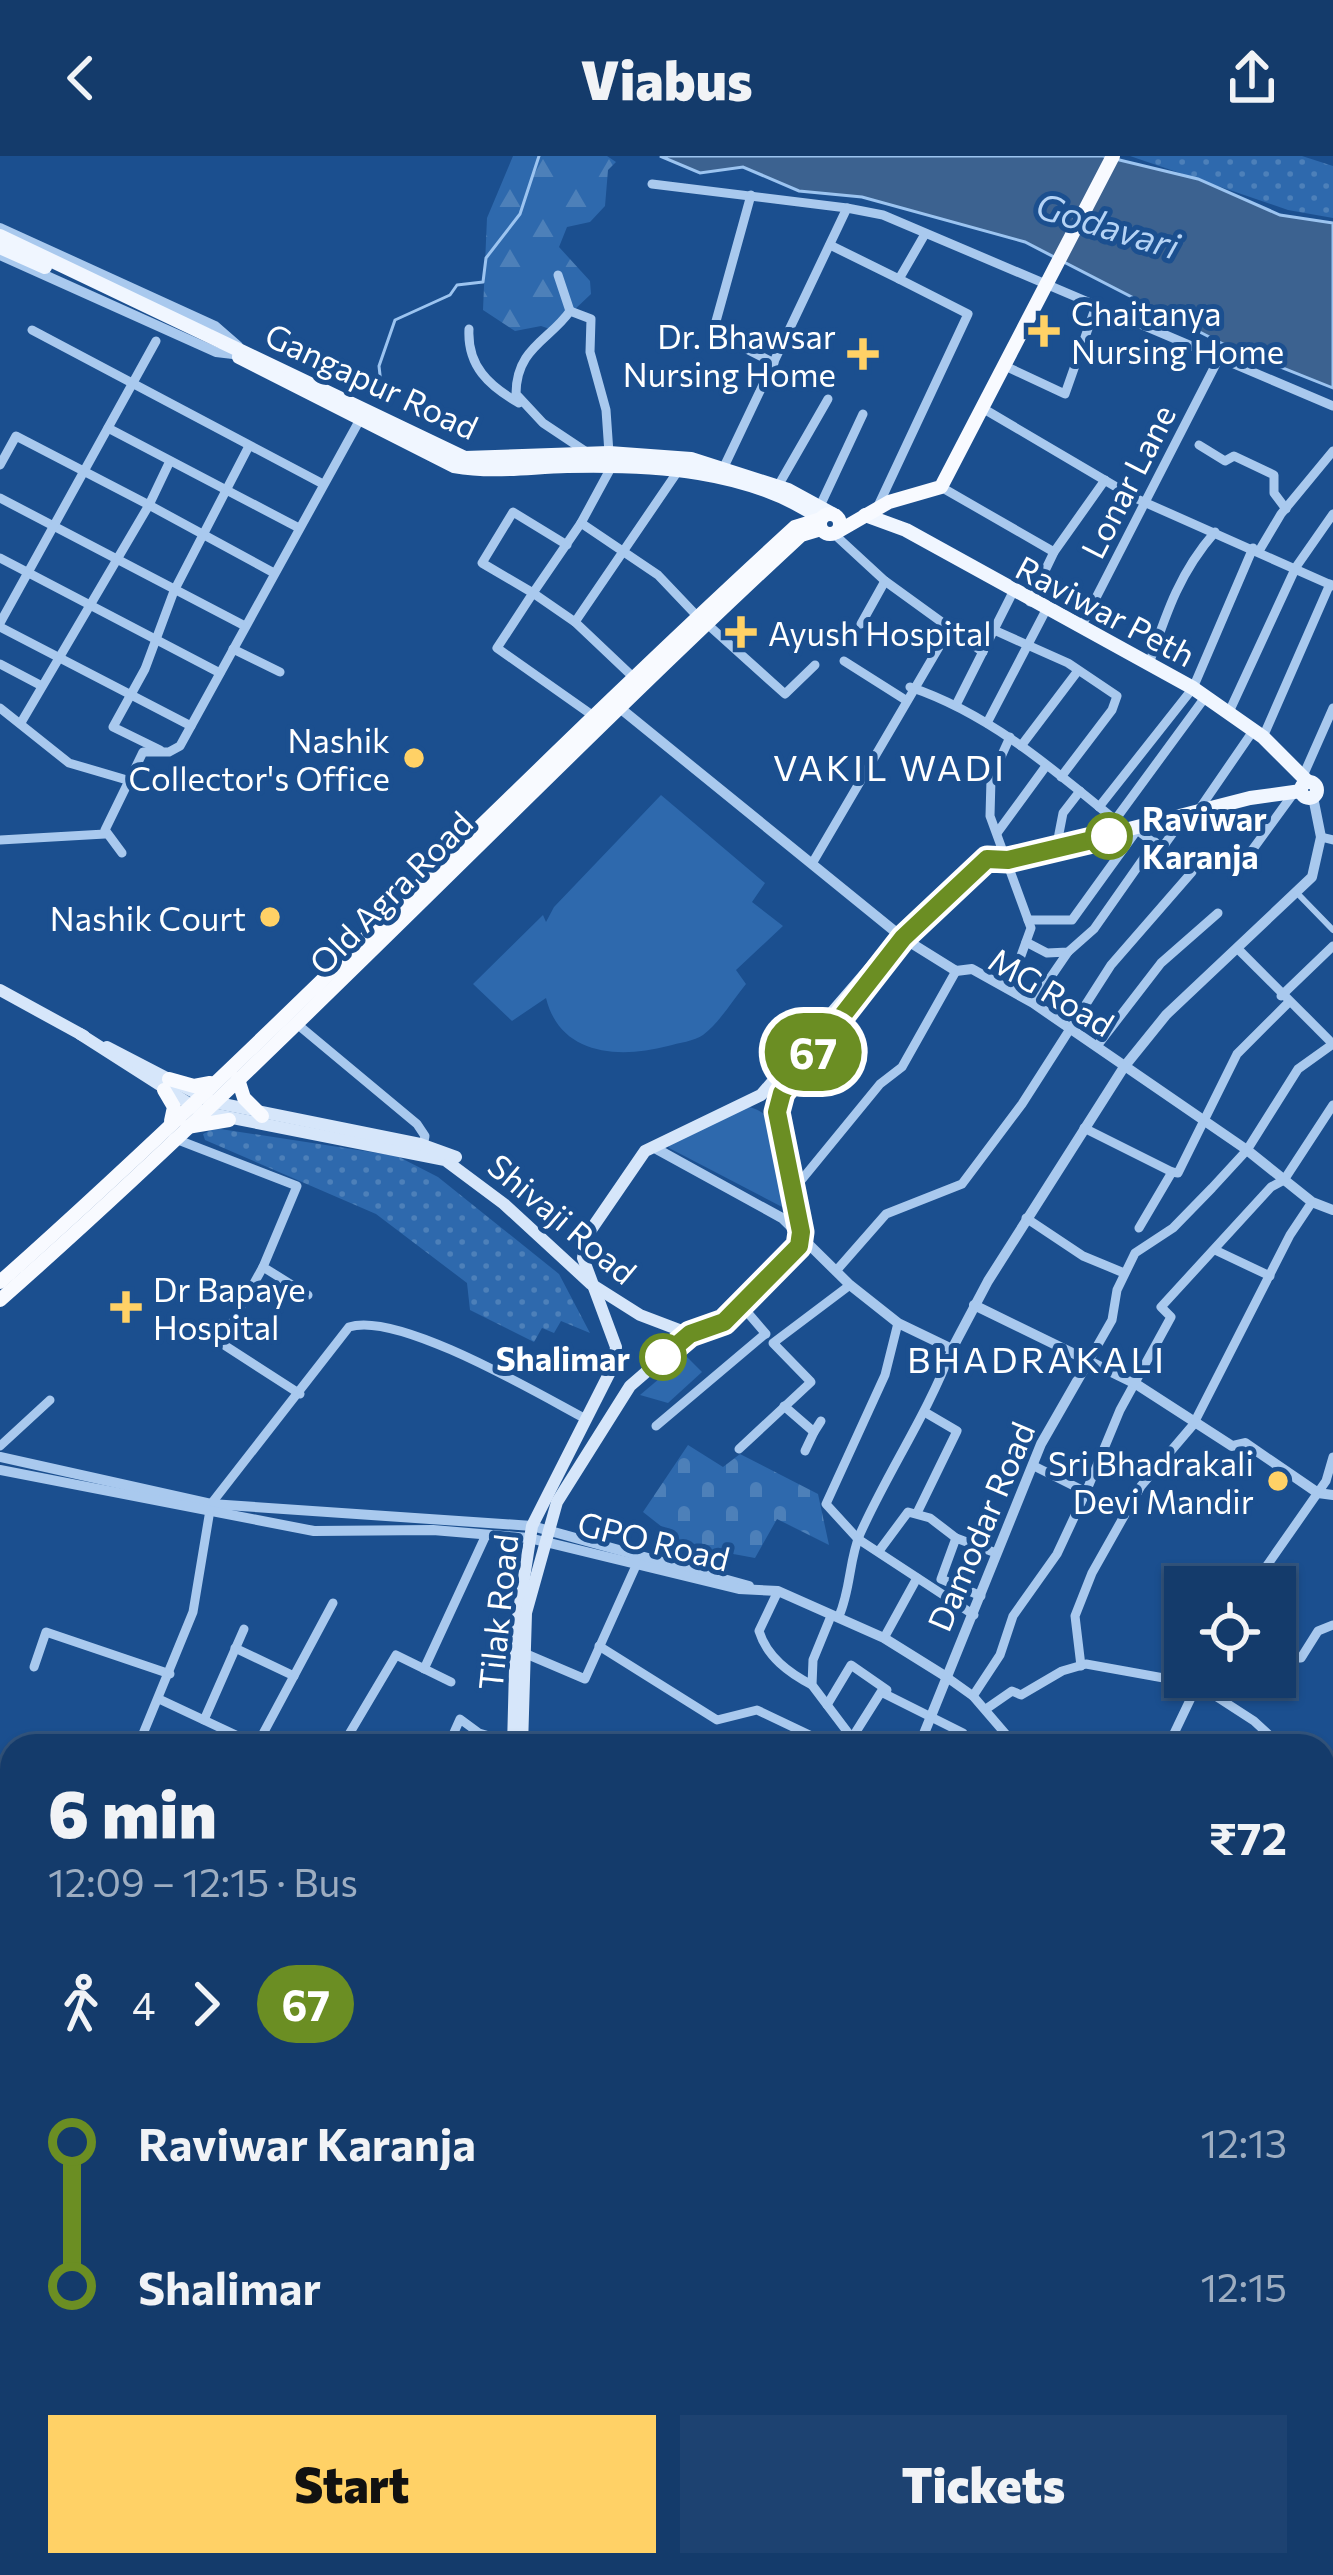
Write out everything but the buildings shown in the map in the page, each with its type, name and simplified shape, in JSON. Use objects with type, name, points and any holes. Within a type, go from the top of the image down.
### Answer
[{"type":"highway","points":[[941,487],[1113,156]]},
{"type":"highway","name":"Old Agra Road","points":[[200,1104],[238,1079],[297,1024],[612,703],[800,525],[884,509],[941,487]]},
{"type":"highway","points":[[799,504],[800,525]]},
{"type":"highway","name":"Old Agra Road","points":[[0,1300],[592,715],[612,703],[632,676],[801,535],[828,522]]},
{"type":"highway","points":[[221,1077],[200,1086],[166,1085],[176,1129],[229,1120]]},
{"type":"highway","points":[[238,1079],[240,1093],[262,1116]]},
{"type":"highway","name":"Old Agra Road","points":[[0,1282],[176,1129]]},
{"type":"main road","points":[[0,232],[211,338]]},
{"type":"main road","points":[[0,251],[211,338]]},
{"type":"main road","name":"Gangapur Road","points":[[211,338],[465,458],[587,453],[678,471],[721,473],[799,504],[828,522]]},
{"type":"main road","name":"Gangapur Road","points":[[363,413],[424,454],[476,470],[613,458],[721,473],[778,487],[828,522]]},
{"type":"main road","name":"Raviwar Peth","points":[[884,509],[1030,602],[1200,692],[1258,734],[1306,789]]},
{"type":"main road","points":[[584,1258],[586,1237],[632,1168],[653,1148],[775,1084],[885,951],[973,869],[997,856],[1008,860],[1056,850],[1116,827],[1137,830],[1306,789],[1333,793]]},
{"type":"main road","points":[[801,1232],[777,1112],[788,1082],[892,958],[903,938]]},
{"type":"main road","points":[[0,989],[200,1104]]},
{"type":"main road","points":[[755,1098],[777,1112]]},
{"type":"main road","name":"Shivaji Road","points":[[200,1104],[422,1149],[466,1163],[568,1252],[584,1258]]},
{"type":"main road","name":"Shivaji Road","points":[[200,1104],[229,1120],[422,1149],[464,1172],[591,1284],[640,1315],[690,1334]]},
{"type":"main road","name":"Tilak Road","points":[[517,1734],[526,1613],[538,1533],[614,1406],[690,1334],[724,1322],[742,1306],[792,1257],[801,1232]]},
{"type":"main road","name":"Tilak Road","points":[[516,1734],[516,1630],[538,1533],[584,1418],[603,1392],[616,1347],[584,1258]]},
{"type":"street","points":[[652,184],[883,215],[1048,280],[1096,306],[1333,406]]},
{"type":"street","points":[[751,195],[713,332],[774,363]]},
{"type":"street","points":[[721,473],[847,208]]},
{"type":"street","points":[[0,232],[215,326],[236,350]]},
{"type":"street","points":[[899,279],[925,234]]},
{"type":"street","points":[[830,244],[968,314],[884,509]]},
{"type":"street","points":[[0,251],[216,352],[236,350]]},
{"type":"street","points":[[558,275],[570,311]]},
{"type":"street","points":[[1005,367],[1065,394],[1096,306]]},
{"type":"street","points":[[520,404],[516,384],[524,364],[548,327],[570,311]]},
{"type":"street","points":[[570,311],[591,319],[590,352],[613,458],[581,523],[497,648],[592,715]]},
{"type":"street","points":[[469,329],[468,346],[481,374],[587,453]]},
{"type":"street","points":[[32,330],[323,484]]},
{"type":"street","points":[[156,341],[0,625],[191,726]]},
{"type":"street","name":"Lonar Lane","points":[[1081,627],[1219,358]]},
{"type":"street","points":[[778,487],[828,399]]},
{"type":"street","points":[[984,409],[1148,503],[1332,585],[1258,734],[1159,845],[1094,929],[1068,952],[1034,1003]]},
{"type":"street","points":[[105,834],[143,752],[180,746],[363,413]]},
{"type":"street","points":[[862,414],[828,522],[885,581],[983,652]]},
{"type":"street","points":[[108,428],[299,528]]},
{"type":"street","points":[[0,466],[16,436],[274,573]]},
{"type":"street","points":[[1199,445],[1225,461],[1234,456],[1274,475],[1274,493],[1286,508]]},
{"type":"street","points":[[165,752],[113,727],[174,591],[249,446]]},
{"type":"street","points":[[910,687],[956,705],[1010,737],[1100,807],[1116,827],[1200,692],[1256,550],[1333,451]]},
{"type":"street","points":[[22,721],[40,685],[93,608],[170,461]]},
{"type":"street","points":[[574,622],[678,471]]},
{"type":"street","points":[[1030,602],[1054,552],[1105,480]]},
{"type":"street","points":[[941,487],[1054,552]]},
{"type":"street","points":[[0,498],[245,626]]},
{"type":"street","points":[[567,545],[513,512],[482,562],[574,622],[632,676]]},
{"type":"street","points":[[1229,712],[1296,567],[1333,514]]},
{"type":"street","points":[[581,523],[624,548],[785,694],[815,664]]},
{"type":"street","points":[[1149,664],[1168,603],[1186,567],[1215,532]]},
{"type":"street","points":[[0,558],[220,673]]},
{"type":"street","points":[[862,624],[885,581]]},
{"type":"street","points":[[956,705],[1013,592]]},
{"type":"street","points":[[987,723],[1046,610]]},
{"type":"street","points":[[813,862],[910,687],[949,630]]},
{"type":"street","points":[[994,630],[1112,692],[1116,704],[1061,777]]},
{"type":"street","points":[[233,649],[280,672]]},
{"type":"street","points":[[844,662],[904,699]]},
{"type":"street","points":[[0,664],[40,685]]},
{"type":"street","points":[[1021,746],[1077,672]]},
{"type":"street","points":[[1100,807],[1200,692]]},
{"type":"street","name":"MG Road","points":[[612,703],[903,938],[956,971],[972,969],[1034,1003],[1246,1150],[1312,1202],[1333,1210]]},
{"type":"street","points":[[0,708],[69,763],[127,781]]},
{"type":"street","points":[[1250,854],[1306,789],[1332,715]]},
{"type":"street","points":[[1009,989],[1026,942],[1028,920],[990,817],[991,779],[1010,737]]},
{"type":"street","points":[[997,833],[1046,766]]},
{"type":"street","points":[[812,1685],[813,1660],[850,1587],[858,1539],[928,1414],[974,1305],[1027,1218],[1124,1067],[1166,1015],[1312,877],[1327,838],[1306,789]]},
{"type":"street","points":[[1056,850],[1063,813],[1080,791]]},
{"type":"street","points":[[836,1271],[886,1214],[962,1184],[1111,965],[1192,872],[1137,830],[1072,920],[1028,920]]},
{"type":"street","points":[[0,840],[105,834]]},
{"type":"street","points":[[105,834],[122,853]]},
{"type":"street","points":[[1298,894],[1333,930]]},
{"type":"street","points":[[1097,1046],[1160,963],[1218,913]]},
{"type":"street","points":[[1026,942],[1048,953],[1068,952]]},
{"type":"street","points":[[1084,1128],[1178,1173],[1249,1039],[1333,946]]},
{"type":"street","points":[[1088,1362],[1112,1320],[1124,1273],[1135,1253],[1173,1228],[1246,1150],[1298,1069],[1333,1044],[1239,950]]},
{"type":"street","points":[[794,1189],[880,1084],[902,1067],[956,971]]},
{"type":"street","points":[[297,1024],[417,1124],[425,1136],[422,1149]]},
{"type":"street","points":[[973,1696],[1000,1655],[1013,1616],[1057,1554],[1171,1317],[1161,1307],[1271,1186],[1284,1180],[1333,1105]]},
{"type":"street","points":[[176,1129],[297,1186],[263,1268],[221,1342],[300,1394]]},
{"type":"street","points":[[653,1148],[738,1190],[801,1232],[850,1285],[898,1323],[952,1349]]},
{"type":"street","points":[[1139,1228],[1172,1172]]},
{"type":"street","points":[[1081,1666],[1075,1616],[1092,1574],[1141,1486],[1177,1451],[1193,1425],[1312,1202]]},
{"type":"street","points":[[1027,1218],[1082,1256],[1124,1273]]},
{"type":"street","points":[[1215,1250],[1270,1276]]},
{"type":"street","points":[[263,1268],[308,1295]]},
{"type":"street","points":[[656,1426],[769,1338],[850,1285]]},
{"type":"street","points":[[974,1305],[1136,1384],[1193,1425],[1232,1446],[1245,1444],[1328,1497]]},
{"type":"street","points":[[739,1449],[811,1382],[742,1306]]},
{"type":"street","points":[[143,1734],[193,1612],[210,1509],[340,1335],[364,1322],[459,1354],[584,1418]]},
{"type":"street","points":[[898,1323],[885,1375],[826,1504],[831,1516],[858,1539],[917,1578],[981,1596]]},
{"type":"street","name":"Damodar Road","points":[[924,1734],[1054,1416],[1088,1362]]},
{"type":"street","points":[[0,1446],[50,1400]]},
{"type":"street","points":[[784,1406],[814,1432]]},
{"type":"street","points":[[917,1513],[957,1431],[928,1414]]},
{"type":"street","points":[[805,1450],[821,1421]]},
{"type":"street","points":[[0,1457],[210,1509]]},
{"type":"street","points":[[1270,1566],[1328,1497],[1333,1457]]},
{"type":"street","points":[[1034,1466],[1086,1492]]},
{"type":"street","points":[[0,1470],[210,1509]]},
{"type":"street","name":"GPO Road","points":[[210,1509],[314,1531],[538,1533]]},
{"type":"street","name":"GPO Road","points":[[210,1509],[445,1516],[538,1533],[662,1567],[778,1591],[884,1638],[945,1676]]},
{"type":"street","points":[[879,1551],[908,1512],[997,1553]]},
{"type":"street","points":[[364,1517],[367,1532]]},
{"type":"street","points":[[424,1669],[486,1535]]},
{"type":"street","points":[[937,1584],[956,1538]]},
{"type":"street","points":[[524,1653],[585,1679],[638,1561]]},
{"type":"street","points":[[884,1638],[917,1578]]},
{"type":"street","points":[[937,1584],[974,1615]]},
{"type":"street","points":[[778,1591],[759,1631],[762,1643],[789,1673],[812,1685],[849,1734]]},
{"type":"street","points":[[264,1734],[333,1604]]},
{"type":"street","points":[[1296,1658],[1301,1658],[1318,1631],[1333,1625]]},
{"type":"street","points":[[204,1720],[244,1629]]},
{"type":"street","points":[[34,1667],[46,1632],[170,1674]]},
{"type":"street","points":[[599,1646],[717,1720],[757,1710],[807,1734]]},
{"type":"street","points":[[235,1648],[294,1676]]},
{"type":"street","points":[[349,1734],[396,1655],[451,1682]]},
{"type":"street","points":[[827,1705],[851,1665],[896,1699]]},
{"type":"street","points":[[986,1709],[1012,1691],[1021,1695],[1081,1666],[1164,1677]]},
{"type":"street","points":[[945,1676],[973,1696],[1006,1734]]},
{"type":"street","points":[[855,1734],[881,1692],[963,1734]]},
{"type":"street","points":[[1174,1734],[1191,1698]]},
{"type":"street","points":[[1222,1698],[1268,1734]]},
{"type":"street","points":[[159,1699],[233,1734]]},
{"type":"street","points":[[453,1734],[460,1719],[482,1734]]},
{"type":"green space","points":[[513,156],[607,156],[616,162],[608,170],[605,206],[590,222],[567,227],[559,247],[590,281],[591,294],[553,330],[541,326],[515,331],[483,310],[487,218]]},
{"type":"green space","points":[[1130,156],[1302,156],[1333,166],[1333,218],[1288,210]]},
{"type":"green space","points":[[661,795],[765,883],[752,902],[783,926],[736,970],[746,984],[703,1035],[649,1050],[611,1052],[578,1042],[553,1017],[546,998],[512,1021],[473,984],[543,915],[546,922],[554,907]]},
{"type":"green space","points":[[749,1107],[762,1112],[778,1133],[790,1204],[784,1208],[669,1148],[667,1142]]},
{"type":"green space","points":[[214,1128],[397,1156],[438,1177],[559,1274],[590,1333],[561,1321],[554,1333],[542,1328],[534,1342],[470,1310],[467,1283],[376,1214],[205,1140],[203,1134]]},
{"type":"green space","points":[[686,1356],[702,1372],[668,1403],[640,1395]]},
{"type":"green space","points":[[688,1445],[723,1467],[740,1454],[818,1494],[829,1545],[777,1519],[755,1558],[685,1545],[643,1512]]},
{"type":"water","name":"Godavari","points":[[660,156],[1103,156],[1198,179],[1280,215],[1333,223],[1333,388],[1223,344],[1025,242],[862,197],[799,191],[743,167],[700,173]]},
{"type":"waterway","points":[[381,384],[379,366],[395,320],[450,295],[457,285],[483,282],[486,258],[520,214],[539,156]]},
{"type":"bus line","name":"67","points":[[663,1357],[690,1334],[724,1322],[799,1246],[794,1189],[777,1112],[782,1093],[892,958],[903,938],[987,859],[1008,860],[1109,836]]},
{"type":"place","name":"Chaitanya Nursing Home","points":[[1044,331]]},
{"type":"place","name":"Dr. Bhawsar Nursing Home","points":[[863,354]]},
{"type":"place","name":"Ayush Hospital","points":[[741,632]]},
{"type":"place","name":"Nashik Collector's Office","points":[[414,758]]},
{"type":"place","name":"Raviwar Karanja","points":[[1109,836]]},
{"type":"place","name":"Nashik Court","points":[[270,917]]},
{"type":"place","name":"Dr Bapaye Hospital","points":[[126,1307]]},
{"type":"place","name":"Shalimar","points":[[663,1357]]},
{"type":"place","name":"Sri Bhadrakali Devi Mandir","points":[[1278,1481]]},
{"type":"district","name":"VAKIL WADI","points":[[890,766]]},
{"type":"district","name":"BHADRAKALI","points":[[1037,1358]]}]
